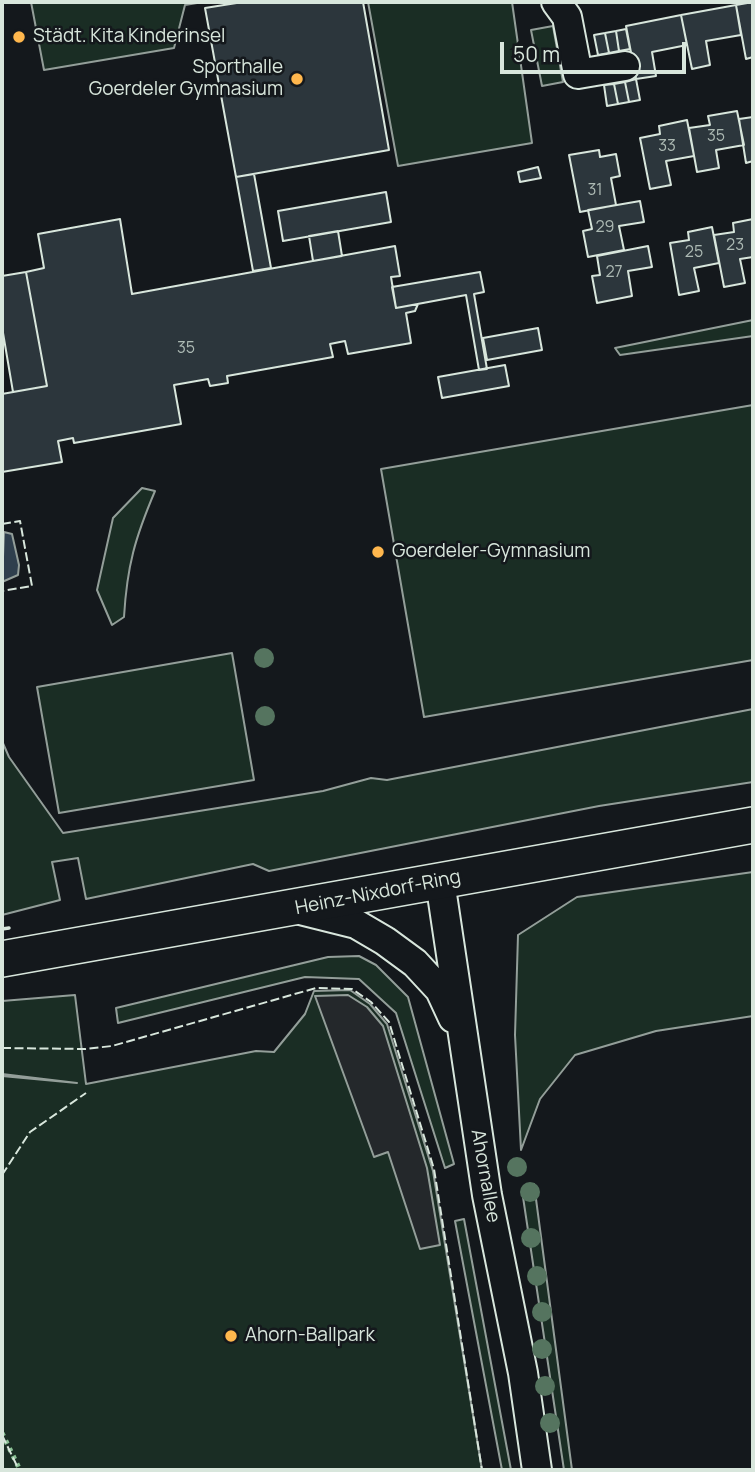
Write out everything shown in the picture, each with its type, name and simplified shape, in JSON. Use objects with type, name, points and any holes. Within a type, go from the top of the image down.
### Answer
[{"type":"main road","name":"Heinz-Nixdorf-Ring","points":[[2,959],[295,909],[753,825]]},
{"type":"street","points":[[556,2],[567,17],[578,74],[625,66]]},
{"type":"street","name":"Ahornallee","points":[[440,881],[463,1040],[537,1470]]},
{"type":"street","points":[[295,909],[356,924],[415,962],[440,990],[463,1040]]},
{"type":"green space","points":[[31,2],[203,2],[185,5],[174,48],[44,70]]},
{"type":"green space","points":[[368,2],[512,2],[532,143],[398,166]]},
{"type":"green space","points":[[553,26],[563,82],[542,86],[531,30]]},
{"type":"green space","points":[[753,320],[753,336],[620,355],[615,348]]},
{"type":"green space","points":[[753,405],[753,660],[424,717],[381,469]]},
{"type":"green space","points":[[142,488],[155,491],[133,552],[124,617],[112,625],[97,590],[113,518]]},
{"type":"green space","points":[[232,653],[254,780],[59,813],[37,687]]},
{"type":"green space","points":[[753,709],[753,782],[599,806],[269,871],[253,864],[86,899],[78,858],[52,862],[60,900],[2,915],[2,741],[9,757],[63,833],[323,791],[371,778],[387,780]]},
{"type":"green space","points":[[753,872],[753,1016],[656,1031],[575,1055],[540,1099],[521,1150],[515,1035],[518,935],[577,897]]},
{"type":"green space","points":[[359,956],[376,965],[408,997],[454,1164],[445,1168],[396,1013],[359,979],[305,977],[118,1023],[116,1008],[328,957]]},
{"type":"green space","name":"Ahorn-Ballpark","points":[[350,990],[370,1004],[387,1024],[433,1171],[482,1470],[2,1470],[2,1076],[77,1083],[2,1074],[2,1001],[75,995],[86,1084],[256,1051],[274,1052],[305,1014],[314,991]]},
{"type":"green space","points":[[534,1184],[572,1470],[564,1470],[523,1197]]},
{"type":"green space","points":[[464,1219],[511,1470],[502,1470],[455,1221]]},
{"type":"shaded area","points":[[348,995],[367,1007],[383,1026],[427,1168],[440,1245],[420,1249],[388,1152],[374,1157],[315,996]]},
{"type":"water","points":[[4,532],[12,534],[19,565],[18,575],[2,582]]},
{"type":"building","name":"Sporthalle Goerdeler Gymnasium","points":[[243,2],[363,2],[389,150],[236,177],[205,8]]},
{"type":"building","points":[[753,2],[753,57],[746,59],[736,5]]},
{"type":"building","points":[[736,5],[741,35],[706,41],[710,65],[692,69],[681,15]]},
{"type":"building","points":[[681,15],[687,45],[652,52],[656,76],[636,79],[626,26]]},
{"type":"building","points":[[626,29],[630,49],[619,51],[616,31]]},
{"type":"building","points":[[616,31],[619,51],[609,53],[605,33]]},
{"type":"building","points":[[605,33],[609,53],[598,55],[594,35]]},
{"type":"building","points":[[636,79],[640,100],[629,102],[625,82]]},
{"type":"building","points":[[625,82],[629,102],[618,104],[614,84]]},
{"type":"building","points":[[614,84],[618,104],[607,106],[604,85]]},
{"type":"building","points":[[737,111],[744,145],[716,150],[719,168],[697,172],[689,128],[710,125],[708,116]]},
{"type":"building","points":[[753,117],[753,161],[746,163],[739,119]]},
{"type":"building","points":[[687,120],[694,156],[666,161],[671,185],[650,189],[640,138],[660,134],[659,126]]},
{"type":"building","points":[[599,150],[600,157],[616,154],[620,176],[611,178],[616,205],[580,212],[569,155]]},
{"type":"building","points":[[538,167],[541,178],[520,182],[518,172]]},
{"type":"building","points":[[254,174],[271,268],[253,271],[236,177]]},
{"type":"building","points":[[386,192],[391,222],[283,241],[278,211]]},
{"type":"building","points":[[640,201],[644,222],[619,226],[624,250],[588,257],[583,231],[592,229],[588,210]]},
{"type":"building","points":[[120,219],[132,294],[395,246],[400,276],[391,277],[396,308],[418,304],[415,311],[406,313],[411,343],[348,354],[345,341],[330,344],[333,357],[227,376],[228,383],[210,386],[208,379],[174,385],[181,424],[74,443],[73,438],[58,441],[62,462],[2,472],[2,394],[47,386],[26,272],[44,268],[38,234]]},
{"type":"building","points":[[753,219],[753,257],[740,259],[745,283],[724,287],[714,235],[734,232],[733,223]]},
{"type":"building","points":[[712,227],[719,263],[694,268],[699,291],[679,295],[670,243],[689,240],[688,232]]},
{"type":"building","points":[[338,231],[342,256],[313,261],[309,236]]},
{"type":"building","points":[[648,246],[652,267],[628,271],[632,296],[597,303],[592,276],[600,275],[597,256]]},
{"type":"building","points":[[26,272],[47,386],[13,392],[2,327],[2,276]]},
{"type":"building","points":[[480,272],[484,292],[474,294],[487,369],[479,370],[466,295],[396,308],[392,287]]},
{"type":"building","points":[[538,328],[542,350],[487,360],[483,338]]},
{"type":"building","points":[[505,365],[509,386],[442,398],[438,377]]},
{"type":"hedge","points":[[2,1433],[20,1470]]},
{"type":"fence","points":[[2,524],[20,521],[32,586],[2,591]]},
{"type":"fence","points":[[2,1048],[85,1049],[112,1046],[316,988],[352,989],[371,1002],[389,1022],[434,1169],[482,1470]]},
{"type":"fence","points":[[2,1175],[30,1132],[86,1093]]},
{"type":"fence","points":[[2,1435],[19,1470]]},
{"type":"wall","points":[[2,929],[9,928]]},
{"type":"place","name":"Städt. Kita Kinderinsel","points":[[19,37]]},
{"type":"place","name":"Sporthalle Goerdeler Gymnasium","points":[[297,79]]},
{"type":"place","name":"Goerdeler-Gymnasium","points":[[378,552]]},
{"type":"place","name":"Ahorn-Ballpark","points":[[231,1336]]}]
